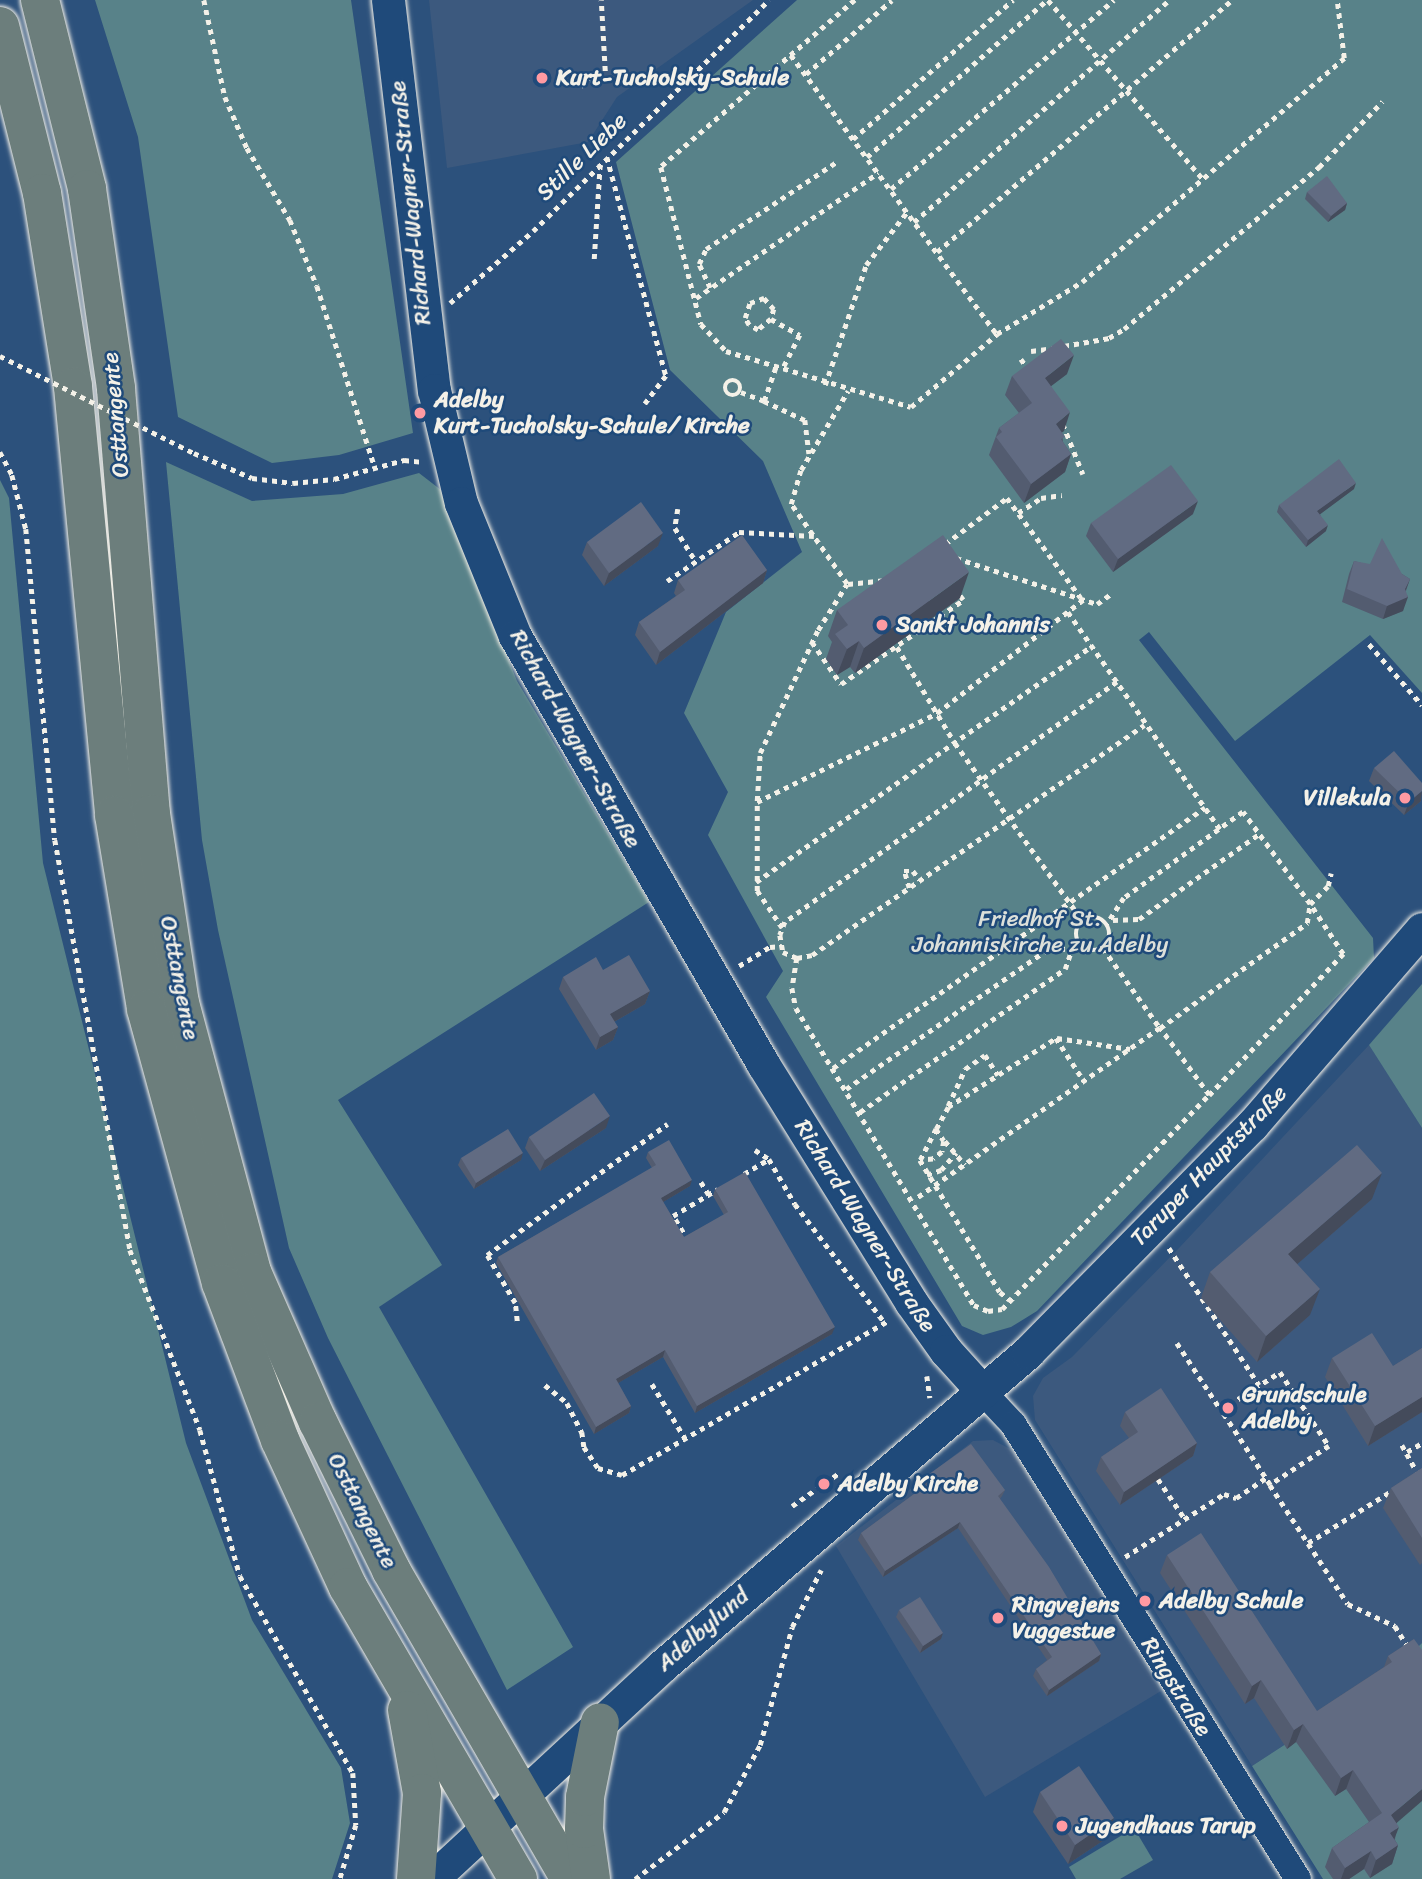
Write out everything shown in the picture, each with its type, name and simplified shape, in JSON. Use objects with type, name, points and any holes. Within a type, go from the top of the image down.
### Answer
[{"type":"main road","name":"Osttangente","points":[[45,16],[87,189],[116,389],[150,814],[180,1003],[252,1272],[318,1422],[391,1570],[570,1879]]},
{"type":"main road","name":"Osttangente","points":[[2,38],[42,193],[72,387],[114,816],[146,1009],[221,1283],[279,1440],[348,1587],[518,1879]]},
{"type":"main road","points":[[397,1671],[422,1793],[416,1879]]},
{"type":"main road","points":[[591,1879],[583,1829],[585,1797],[600,1722]]},
{"type":"street","name":"Richard-Wagner-Straße","points":[[388,0],[434,390],[461,503],[515,636],[763,1065],[911,1302],[983,1392]]},
{"type":"street","points":[[2,38],[45,16]]},
{"type":"street","name":"Taruper Hauptstraße","points":[[983,1392],[1252,1125],[1422,929]]},
{"type":"street","name":"Ringstraße","points":[[983,1392],[1013,1424],[1298,1879]]},
{"type":"street","name":"Adelbylund","points":[[432,1879],[520,1793],[600,1722],[983,1392]]},
{"type":"path","points":[[204,0],[225,97],[247,148],[290,220],[312,275],[375,468]]},
{"type":"path","points":[[581,86],[605,71],[601,0]]},
{"type":"path","name":"Stille Liebe","points":[[446,304],[467,291],[769,0]]},
{"type":"path","points":[[855,0],[661,167],[701,324],[726,351],[783,368],[825,385],[911,407],[997,334],[1082,282],[1344,58],[1337,0]]},
{"type":"path","points":[[806,74],[892,0]]},
{"type":"path","points":[[853,139],[1013,0]]},
{"type":"path","points":[[867,157],[1048,0],[1203,179]]},
{"type":"path","points":[[891,189],[1114,0]]},
{"type":"path","points":[[914,222],[1169,0]]},
{"type":"path","points":[[937,252],[1232,0]]},
{"type":"path","points":[[791,55],[997,334]]},
{"type":"path","points":[[1031,351],[1094,342],[1124,329],[1319,167],[1382,102]]},
{"type":"path","points":[[607,157],[666,376],[645,404]]},
{"type":"path","points":[[710,288],[699,264],[706,248],[838,161]]},
{"type":"path","points":[[594,259],[600,163]]},
{"type":"path","points":[[696,298],[878,173]]},
{"type":"path","points":[[825,385],[866,265],[907,212]]},
{"type":"path","points":[[444,291],[447,316]]},
{"type":"path","points":[[755,298],[770,302],[771,319],[758,330],[749,325],[745,318],[750,303],[755,298]]},
{"type":"path","points":[[771,319],[800,335],[783,368]]},
{"type":"path","points":[[0,356],[194,453],[252,478],[293,484],[404,460]]},
{"type":"path","points":[[1021,359],[1035,377]]},
{"type":"path","points":[[764,401],[776,366]]},
{"type":"path","points":[[847,584],[791,504],[809,456],[848,391]]},
{"type":"path","points":[[741,392],[806,420],[809,456]]},
{"type":"path","points":[[1060,416],[1083,474]]},
{"type":"path","points":[[0,452],[12,475],[26,529],[55,840],[130,1250],[200,1430],[240,1576],[353,1773],[356,1825],[340,1879]]},
{"type":"path","points":[[1018,513],[1041,498],[1062,495]]},
{"type":"path","points":[[935,551],[1007,498],[1082,599]]},
{"type":"path","points":[[678,509],[675,528],[696,561]]},
{"type":"path","points":[[667,581],[739,532],[814,536]]},
{"type":"path","points":[[948,556],[1097,604],[1111,594]]},
{"type":"path","points":[[847,584],[896,578]]},
{"type":"path","points":[[782,929],[757,891],[760,753],[812,642],[847,584]]},
{"type":"path","points":[[812,642],[841,684],[897,648],[962,600],[955,589]]},
{"type":"path","points":[[757,802],[937,713],[1082,599]]},
{"type":"path","points":[[1068,612],[1144,725],[1220,829]]},
{"type":"path","points":[[1369,643],[1422,705]]},
{"type":"path","points":[[757,882],[1092,646]]},
{"type":"path","points":[[897,648],[955,743],[1083,921]]},
{"type":"path","points":[[1117,682],[785,922],[782,929],[783,952],[797,958],[812,955],[1144,725]]},
{"type":"path","points":[[833,1068],[1205,808]]},
{"type":"path","points":[[797,958],[792,998],[974,1305],[988,1311],[1002,1309],[1343,954],[1243,812],[1124,898],[1113,920],[1107,924]]},
{"type":"path","points":[[1113,920],[1139,919],[1259,834]]},
{"type":"path","points":[[909,888],[904,871],[913,871],[920,880]]},
{"type":"path","points":[[914,1200],[1307,923],[1310,904],[1328,886],[1331,873]]},
{"type":"path","points":[[1098,918],[1107,924],[1110,940],[1103,948],[1092,951],[1080,944],[1077,930],[1083,921],[1098,918]]},
{"type":"path","points":[[846,1089],[1050,948],[1072,949],[1080,944]]},
{"type":"path","points":[[732,970],[770,947],[782,946]]},
{"type":"path","points":[[1103,948],[1209,1095]]},
{"type":"path","points":[[860,1112],[1065,969],[1072,949]]},
{"type":"path","points":[[948,1107],[1056,1038],[1130,1049]]},
{"type":"path","points":[[1056,1038],[1084,1081]]},
{"type":"path","points":[[999,1075],[985,1055],[965,1069],[920,1160],[926,1175],[1000,1292],[1010,1300]]},
{"type":"path","points":[[517,1321],[515,1303],[487,1255],[667,1124]]},
{"type":"path","points":[[936,1129],[965,1165]]},
{"type":"path","points":[[920,1160],[938,1156],[944,1141]]},
{"type":"path","points":[[755,1150],[769,1159],[795,1204],[885,1322]]},
{"type":"path","points":[[926,1175],[941,1170],[956,1153]]},
{"type":"path","points":[[736,1179],[769,1159]]},
{"type":"path","points":[[701,1182],[709,1195]]},
{"type":"path","points":[[692,1249],[673,1216],[720,1188]]},
{"type":"path","points":[[1169,1247],[1259,1385]]},
{"type":"path","points":[[545,1385],[567,1403],[589,1457],[608,1472],[631,1473],[685,1438],[885,1322],[893,1318],[900,1329]]},
{"type":"path","points":[[1177,1343],[1348,1604],[1395,1626],[1416,1659]]},
{"type":"path","points":[[920,1363],[931,1384],[927,1409]]},
{"type":"path","points":[[1221,1409],[1280,1372],[1329,1446],[1270,1485]]},
{"type":"path","points":[[652,1384],[685,1438]]},
{"type":"path","points":[[1406,1452],[1422,1443]]},
{"type":"path","points":[[1402,1445],[1420,1473],[1409,1480]]},
{"type":"path","points":[[792,1506],[845,1469]]},
{"type":"path","points":[[1103,1570],[1224,1494],[1236,1498],[1266,1478]]},
{"type":"path","points":[[1158,1479],[1185,1518]]},
{"type":"path","points":[[1308,1544],[1397,1487]]},
{"type":"path","points":[[635,1879],[724,1812],[760,1745],[792,1627],[823,1566]]},
{"type":"shaded area","name":"Kurt-Tucholsky-Schule","points":[[429,0],[753,0],[617,97],[588,142],[447,168]]},
{"type":"shaded area","name":"Grundschule Adelby","points":[[1369,1045],[1422,1128],[1422,1643],[1384,1680],[1252,1766],[1035,1420],[1033,1396],[1043,1378],[1072,1357],[1179,1248]]},
{"type":"shaded area","name":"Ringvejens Vuggestue","points":[[993,1440],[1012,1450],[1161,1691],[985,1797],[836,1546],[973,1441]]},
{"type":"green space","points":[[95,0],[351,0],[413,433],[339,455],[272,463],[178,417],[138,137]]},
{"type":"green space","name":"Friedhof St. Johanniskirche zu Adelby","points":[[797,0],[1422,0],[1422,693],[1370,635],[1235,741],[1149,632],[1139,640],[1373,938],[1374,958],[1037,1311],[1011,1327],[983,1335],[962,1326],[766,997],[783,971],[708,835],[728,792],[684,713],[726,612],[802,552],[763,461],[670,370],[616,162]]},
{"type":"green space","points":[[166,462],[252,501],[343,494],[419,473],[441,490],[517,681],[649,902],[338,1100],[442,1265],[379,1307],[573,1647],[507,1690],[328,1338],[289,1248],[218,930],[202,840]]},
{"type":"green space","points":[[0,480],[9,498],[43,863],[186,1443],[252,1620],[341,1768],[350,1823],[332,1879],[0,1879]]},
{"type":"green space","points":[[1422,984],[1422,1128],[1369,1045]]},
{"type":"green space","points":[[1422,1643],[1422,1879],[1323,1879],[1252,1766],[1383,1681]]},
{"type":"green space","points":[[1134,1828],[1153,1860],[1120,1879],[1076,1879],[1069,1867]]},
{"type":"building","points":[[1327,176],[1347,203],[1331,216],[1307,192]]},
{"type":"building","points":[[1061,339],[1074,355],[1045,378],[1070,412],[1056,424],[1065,437],[1061,439],[1071,454],[1031,484],[996,437],[1002,432],[999,428],[1032,403],[1012,376]]},
{"type":"building","points":[[1339,459],[1356,483],[1317,511],[1328,525],[1308,540],[1279,505]]},
{"type":"building","points":[[1171,465],[1198,501],[1118,559],[1091,523]]},
{"type":"building","points":[[641,502],[663,533],[609,573],[587,542]]},
{"type":"building","points":[[742,535],[767,570],[660,652],[639,622],[685,590],[678,580]]},
{"type":"building","points":[[943,535],[969,572],[864,648],[859,641],[847,649],[835,634],[848,625],[837,610]]},
{"type":"building","points":[[1382,538],[1402,574],[1410,579],[1405,589],[1408,597],[1387,606],[1347,589],[1354,561],[1370,564]]},
{"type":"building","points":[[1394,751],[1422,783],[1422,791],[1409,802],[1374,768]]},
{"type":"building","points":[[629,955],[650,991],[610,1014],[618,1027],[600,1037],[563,977],[596,957],[603,970]]},
{"type":"building","points":[[594,1093],[610,1116],[545,1160],[529,1137]]},
{"type":"building","points":[[508,1129],[523,1153],[476,1183],[461,1158]]},
{"type":"building","points":[[669,1140],[692,1180],[661,1198],[684,1237],[728,1212],[715,1189],[745,1172],[835,1327],[697,1406],[665,1350],[616,1379],[631,1406],[596,1427],[498,1257],[656,1165],[648,1152]]},
{"type":"building","points":[[1357,1145],[1382,1173],[1288,1254],[1320,1289],[1266,1336],[1210,1272]]},
{"type":"building","points":[[1372,1333],[1393,1366],[1422,1348],[1422,1397],[1375,1426],[1332,1358]]},
{"type":"building","points":[[1161,1388],[1197,1443],[1124,1492],[1101,1457],[1138,1432],[1125,1412]]},
{"type":"building","points":[[971,1444],[1005,1490],[998,1496],[1049,1567],[1101,1654],[1049,1690],[1036,1669],[1052,1657],[960,1522],[885,1571],[861,1533],[929,1483],[925,1477]]},
{"type":"building","points":[[1422,1468],[1422,1538],[1391,1488]]},
{"type":"building","points":[[1201,1533],[1317,1711],[1392,1662],[1388,1656],[1414,1639],[1422,1650],[1422,1789],[1391,1815],[1399,1827],[1390,1833],[1398,1845],[1376,1860],[1371,1851],[1345,1868],[1332,1848],[1382,1813],[1353,1770],[1341,1778],[1303,1724],[1294,1730],[1261,1680],[1252,1686],[1167,1555]]},
{"type":"building","points":[[920,1597],[943,1633],[923,1646],[899,1610]]},
{"type":"building","points":[[1079,1766],[1114,1818],[1075,1845],[1040,1792]]},
{"type":"place","name":"Kurt-Tucholsky-Schule","points":[[542,78]]},
{"type":"place","name":"Adelby Kurt-Tucholsky-Schule/ Kirche","points":[[420,413]]},
{"type":"place","name":"Sankt Johannis","points":[[882,625]]},
{"type":"place","name":"Villekula","points":[[1405,798]]},
{"type":"place","name":"Grundschule Adelby","points":[[1228,1408]]},
{"type":"place","name":"Adelby Kirche","points":[[824,1484]]},
{"type":"place","name":"Adelby Schule","points":[[1145,1601]]},
{"type":"place","name":"Ringvejens Vuggestue","points":[[998,1618]]},
{"type":"place","name":"Jugendhaus Tarup","points":[[1062,1826]]}]
